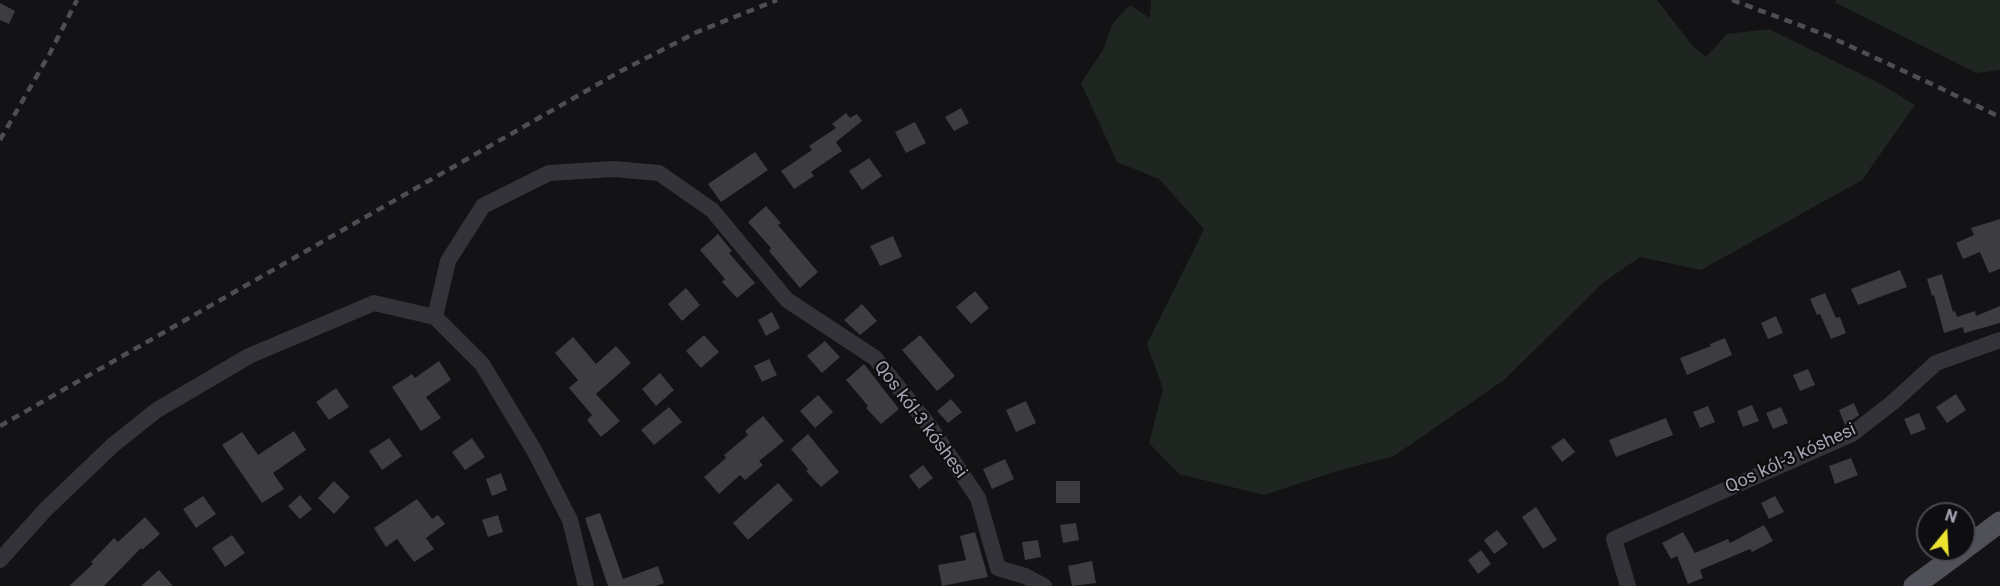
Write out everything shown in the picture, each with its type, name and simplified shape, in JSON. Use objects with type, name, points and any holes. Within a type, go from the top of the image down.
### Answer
[{"type":"main road","points":[[1976,540],[2000,522]]},
{"type":"main road","points":[[1914,586],[1946,562]]},
{"type":"street","name":"Qos kól-3 kóshesi","points":[[435,317],[448,261],[483,206],[549,173],[614,169],[659,173],[712,210],[787,300],[875,358],[930,427],[978,498],[998,568],[1025,576],[1044,586]]},
{"type":"street","points":[[0,560],[46,509],[113,445],[157,410],[249,356],[374,303],[435,317],[482,364],[534,450],[570,520],[586,586]]},
{"type":"street","name":"Qos kól-3 kóshesi","points":[[1628,586],[1614,539],[1852,434],[1892,403],[1936,363],[2000,340]]},
{"type":"shaded area","points":[[1151,0],[1657,0],[1692,45],[1706,57],[1727,34],[1769,29],[1877,82],[1915,105],[1862,180],[1701,270],[1640,257],[1604,282],[1504,380],[1394,456],[1334,472],[1264,495],[1179,474],[1149,443],[1163,389],[1147,344],[1204,229],[1159,179],[1117,162],[1081,83],[1103,50],[1113,23],[1130,5],[1150,18]]},
{"type":"shaded area","points":[[1836,0],[2000,0],[2000,70],[1977,73],[1836,3]]},
{"type":"building","points":[[0,3],[15,11],[9,24],[0,20]]},
{"type":"building","points":[[961,108],[969,123],[954,131],[945,117]]},
{"type":"building","points":[[846,113],[850,118],[857,114],[862,121],[836,142],[842,151],[811,172],[814,176],[794,189],[781,171],[812,150],[809,146],[836,128],[832,124]]},
{"type":"building","points":[[915,122],[926,143],[906,153],[895,132]]},
{"type":"building","points":[[755,152],[768,170],[721,202],[708,184]]},
{"type":"building","points":[[869,158],[882,176],[862,190],[849,171]]},
{"type":"building","points":[[766,206],[781,223],[778,225],[818,272],[800,288],[769,251],[771,248],[748,222]]},
{"type":"building","points":[[2000,219],[2000,269],[1989,273],[1980,252],[1963,259],[1956,243],[1974,235],[1971,228]]},
{"type":"building","points":[[718,234],[732,251],[729,253],[755,283],[737,298],[722,282],[725,279],[700,250]]},
{"type":"building","points":[[893,236],[902,257],[880,266],[870,246]]},
{"type":"building","points":[[1900,270],[1907,287],[1858,305],[1851,289]]},
{"type":"building","points":[[1942,274],[1953,312],[1955,311],[1957,317],[1975,311],[1976,316],[2000,306],[2000,323],[1964,333],[1963,327],[1944,333],[1934,295],[1932,296],[1927,279]]},
{"type":"building","points":[[686,288],[700,305],[682,321],[668,304]]},
{"type":"building","points":[[975,291],[989,308],[971,324],[956,307]]},
{"type":"building","points":[[1825,293],[1836,318],[1840,317],[1846,333],[1831,339],[1820,314],[1817,315],[1810,299]]},
{"type":"building","points":[[862,304],[877,321],[860,335],[844,320]]},
{"type":"building","points":[[772,312],[780,328],[766,336],[758,320]]},
{"type":"building","points":[[1776,316],[1783,333],[1768,339],[1761,323]]},
{"type":"building","points":[[704,335],[719,352],[701,368],[686,351]]},
{"type":"building","points":[[920,335],[955,376],[937,391],[902,350]]},
{"type":"building","points":[[573,337],[596,364],[616,346],[631,363],[596,394],[620,421],[601,437],[587,420],[592,415],[569,388],[578,380],[555,353]]},
{"type":"building","points":[[1725,338],[1732,355],[1687,375],[1680,358]]},
{"type":"building","points":[[825,341],[840,357],[822,373],[807,356]]},
{"type":"building","points":[[769,359],[777,375],[762,382],[754,366]]},
{"type":"building","points":[[439,361],[451,380],[426,397],[441,418],[421,431],[392,387],[412,374],[415,378]]},
{"type":"building","points":[[864,364],[899,409],[881,424],[846,380]]},
{"type":"building","points":[[1808,369],[1815,385],[1800,391],[1793,375]]},
{"type":"building","points":[[660,373],[674,390],[656,406],[642,389]]},
{"type":"building","points":[[336,388],[349,407],[329,420],[316,402]]},
{"type":"building","points":[[1956,394],[1966,410],[1947,423],[1936,407]]},
{"type":"building","points":[[818,395],[833,412],[815,428],[800,411]]},
{"type":"building","points":[[951,399],[962,412],[948,423],[937,411]]},
{"type":"building","points":[[1026,401],[1036,423],[1016,432],[1006,410]]},
{"type":"building","points":[[1854,403],[1859,415],[1845,425],[1839,410]]},
{"type":"building","points":[[1752,405],[1759,421],[1743,427],[1737,411]]},
{"type":"building","points":[[1708,406],[1715,422],[1700,428],[1693,412]]},
{"type":"building","points":[[669,407],[682,422],[654,445],[641,430]]},
{"type":"building","points":[[1781,407],[1788,423],[1773,429],[1766,413]]},
{"type":"building","points":[[1919,413],[1926,429],[1911,435],[1904,419]]},
{"type":"building","points":[[763,416],[784,441],[759,461],[763,465],[745,480],[740,475],[719,494],[704,477],[726,458],[724,455],[748,435],[745,431]]},
{"type":"building","points":[[1666,418],[1673,435],[1616,457],[1609,440]]},
{"type":"building","points":[[294,431],[306,450],[273,473],[284,489],[262,503],[222,445],[242,432],[258,455]]},
{"type":"building","points":[[808,434],[839,472],[821,487],[806,471],[808,469],[791,449]]},
{"type":"building","points":[[389,438],[402,456],[382,470],[369,451]]},
{"type":"building","points":[[472,438],[485,457],[465,470],[452,452]]},
{"type":"building","points":[[1564,438],[1575,452],[1562,462],[1551,447]]},
{"type":"building","points":[[1851,458],[1858,475],[1835,484],[1829,466]]},
{"type":"building","points":[[1005,459],[1014,479],[992,489],[983,469]]},
{"type":"building","points":[[923,465],[933,478],[919,489],[909,476]]},
{"type":"building","points":[[501,473],[507,490],[492,496],[486,479]]},
{"type":"building","points":[[334,481],[350,497],[334,514],[318,498]]},
{"type":"building","points":[[1056,481],[1080,481],[1080,503],[1056,503]]},
{"type":"building","points":[[778,483],[793,500],[748,540],[733,523]]},
{"type":"building","points":[[300,495],[312,509],[300,519],[288,506]]},
{"type":"building","points":[[203,496],[216,514],[196,528],[183,509]]},
{"type":"building","points":[[1775,496],[1784,512],[1769,519],[1761,503]]},
{"type":"building","points":[[417,499],[432,519],[438,515],[445,524],[426,538],[434,549],[414,562],[397,539],[386,547],[374,528]]},
{"type":"building","points":[[1536,507],[1557,540],[1543,549],[1522,517]]},
{"type":"building","points":[[600,513],[623,579],[658,566],[664,583],[656,586],[608,586],[585,518]]},
{"type":"building","points":[[498,515],[503,532],[488,537],[482,520]]},
{"type":"building","points":[[145,517],[160,534],[142,550],[141,548],[104,586],[69,586],[93,564],[91,562],[114,538],[118,542]]},
{"type":"building","points":[[1076,523],[1079,540],[1063,543],[1060,525]]},
{"type":"building","points":[[1764,525],[1773,541],[1752,552],[1750,549],[1700,570],[1703,578],[1688,584],[1677,556],[1671,559],[1662,543],[1683,532],[1695,553],[1728,539],[1730,543]]},
{"type":"building","points":[[1497,530],[1508,544],[1494,554],[1484,540]]},
{"type":"building","points":[[975,532],[988,577],[942,586],[938,565],[966,560],[960,536]]},
{"type":"building","points":[[232,535],[245,553],[225,567],[212,548]]},
{"type":"building","points":[[1038,540],[1041,557],[1025,560],[1022,542]]},
{"type":"building","points":[[1481,550],[1491,564],[1478,574],[1468,560]]},
{"type":"building","points":[[1092,561],[1096,583],[1072,586],[1068,566]]},
{"type":"building","points":[[159,570],[173,586],[141,586]]},
{"type":"railway","points":[[0,140],[50,53],[77,0]]},
{"type":"railway","points":[[0,426],[621,71],[697,32],[777,0]]},
{"type":"railway","points":[[1732,0],[1826,35],[2000,117]]}]
